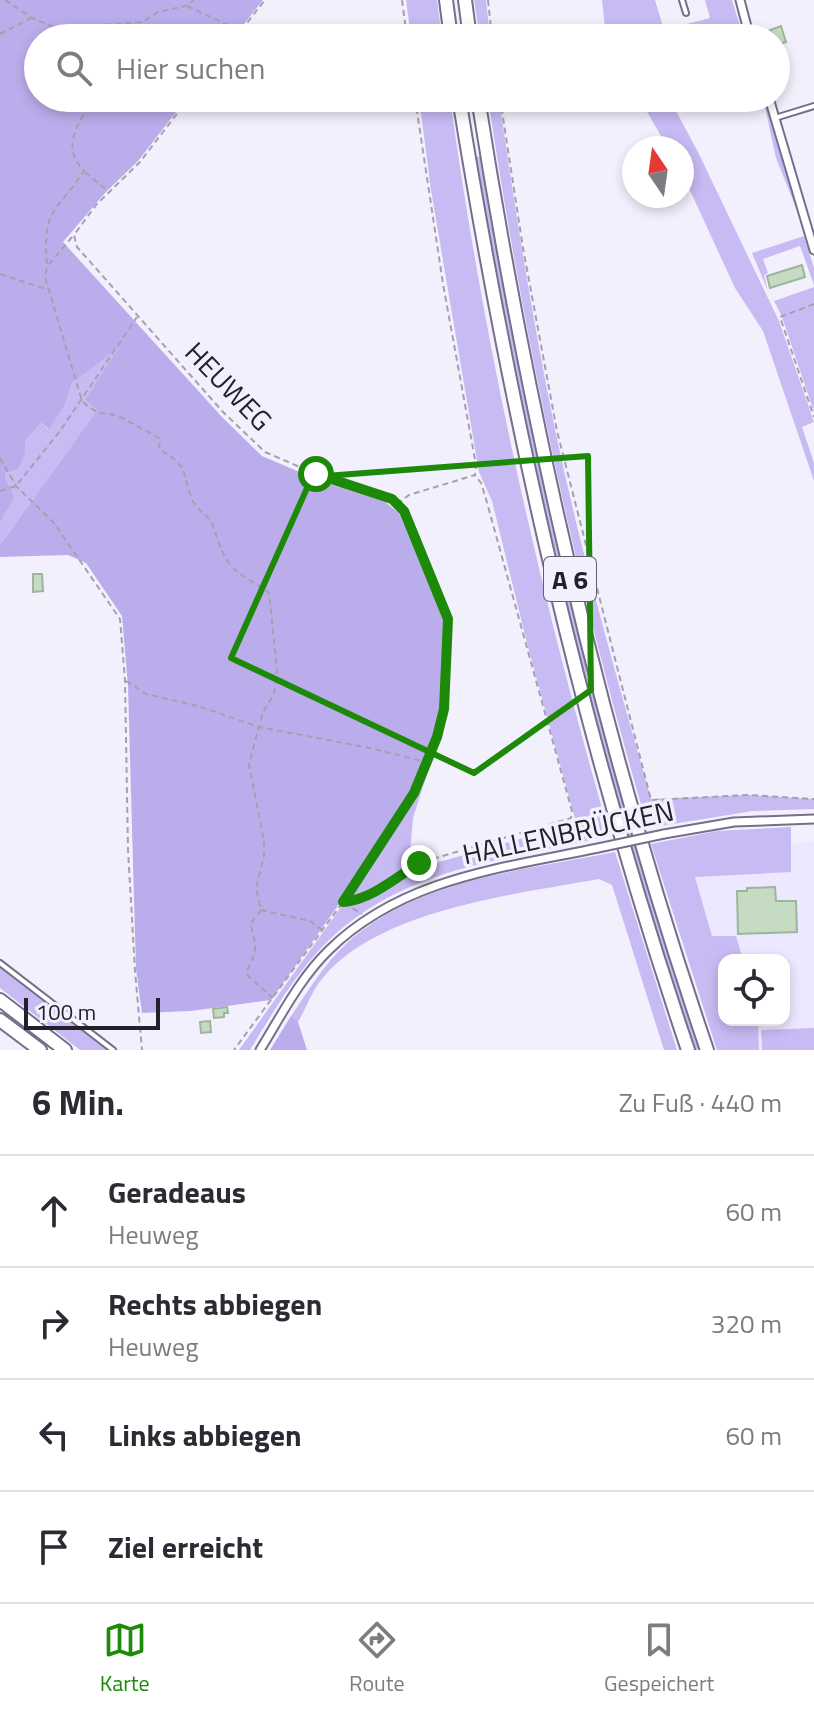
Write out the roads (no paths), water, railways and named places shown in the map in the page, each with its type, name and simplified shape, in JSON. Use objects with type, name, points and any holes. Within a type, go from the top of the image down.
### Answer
[{"type":"highway","points":[[446,0],[449,24]]},
{"type":"highway","points":[[465,0],[468,24]]},
{"type":"highway","name":"A 6","points":[[461,112],[503,353],[551,576],[613,810],[688,1050]]},
{"type":"highway","name":"A 6","points":[[480,112],[521,352],[568,569],[624,783],[707,1050]]},
{"type":"highway","points":[[0,1000],[65,1050]]},
{"type":"highway","points":[[0,1020],[40,1050]]},
{"type":"street","points":[[740,0],[746,24]]},
{"type":"street","points":[[773,112],[814,250]]},
{"type":"street","name":"HALLENBRÜCKEN","points":[[260,1050],[299,987],[328,951],[378,911],[443,882],[734,822],[814,819]]},
{"type":"lane","points":[[682,0],[686,13]]},
{"type":"lane","points":[[775,118],[814,106]]},
{"type":"lane","points":[[0,963],[113,1050]]}]
